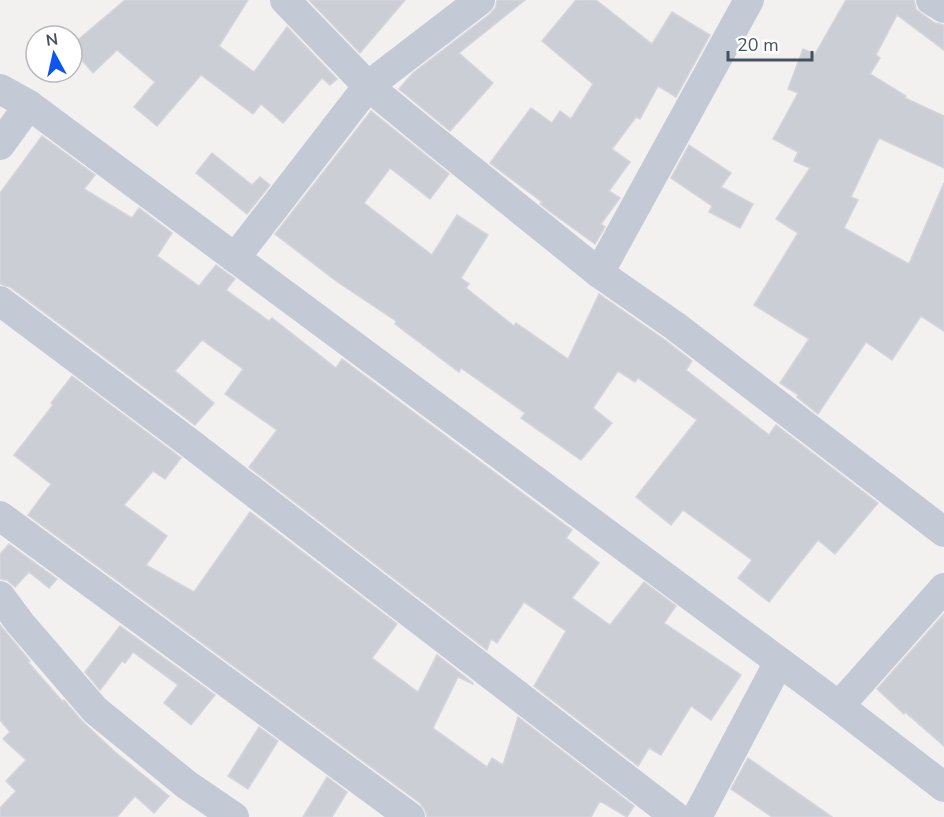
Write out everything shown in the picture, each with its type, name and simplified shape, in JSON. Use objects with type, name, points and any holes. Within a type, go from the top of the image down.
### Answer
[{"type":"street","points":[[285,0],[368,86],[599,273],[675,326],[944,532]]},
{"type":"street","points":[[235,258],[368,86],[480,0]]},
{"type":"street","points":[[599,273],[749,0]]},
{"type":"street","points":[[931,0],[944,8]]},
{"type":"street","points":[[0,89],[29,105],[839,706],[944,787]]},
{"type":"street","points":[[0,145],[29,105]]},
{"type":"street","points":[[0,301],[187,441],[676,817]]},
{"type":"street","points":[[0,516],[410,817]]},
{"type":"street","points":[[839,706],[944,588]]},
{"type":"street","points":[[0,596],[20,623],[95,710],[187,785],[234,817]]},
{"type":"street","points":[[697,817],[779,662]]},
{"type":"building","points":[[125,0],[248,0],[219,46],[254,72],[287,27],[337,79],[330,85],[322,78],[283,123],[261,104],[253,114],[201,75],[157,126],[134,107],[155,82],[117,50],[93,73],[84,63],[84,35]]},
{"type":"building","points":[[309,0],[405,0],[360,53]]},
{"type":"building","points":[[497,0],[525,0],[459,53],[493,83],[450,131],[399,89],[413,73],[490,14],[496,7]]},
{"type":"building","points":[[576,0],[596,0],[652,44],[672,12],[710,35],[676,97],[658,86],[640,119],[636,117],[612,149],[630,162],[609,191],[620,198],[601,224],[605,227],[595,244],[540,204],[542,202],[490,163],[531,108],[552,123],[560,111],[571,119],[593,84],[542,41]]},
{"type":"building","points":[[846,0],[914,0],[916,9],[922,14],[935,23],[944,25],[944,50],[897,15],[876,55],[880,58],[870,74],[906,96],[905,98],[944,116],[944,168],[879,138],[851,197],[858,200],[844,228],[909,264],[944,183],[944,331],[921,316],[892,360],[866,342],[818,414],[797,397],[798,395],[780,383],[809,339],[754,305],[798,233],[776,219],[810,168],[794,161],[798,152],[773,139],[798,93],[788,89],[803,49],[815,54]]},
{"type":"building","points":[[371,111],[449,174],[430,199],[390,168],[364,203],[432,255],[457,215],[488,235],[461,278],[469,284],[466,288],[514,326],[516,323],[568,359],[599,294],[665,340],[692,361],[686,370],[769,435],[776,425],[878,503],[835,554],[818,540],[769,602],[738,578],[752,560],[683,510],[671,525],[636,497],[697,420],[638,378],[635,382],[618,371],[593,408],[612,423],[581,460],[521,418],[525,413],[461,368],[459,372],[395,324],[396,321],[336,281],[275,234]]},
{"type":"building","points":[[42,136],[95,175],[84,189],[132,218],[139,208],[172,233],[157,256],[199,286],[216,265],[235,279],[226,290],[269,321],[272,318],[336,368],[342,359],[572,530],[566,538],[599,563],[572,598],[610,625],[644,582],[676,606],[664,623],[741,675],[711,720],[691,706],[661,755],[649,748],[638,766],[534,686],[566,631],[524,602],[497,643],[491,639],[487,650],[249,467],[277,430],[225,394],[243,369],[202,340],[175,371],[214,403],[195,425],[10,287],[0,284],[0,193]]},
{"type":"building","points":[[689,145],[731,173],[721,187],[753,204],[740,228],[709,212],[712,206],[671,178]]},
{"type":"building","points":[[212,153],[252,185],[260,177],[270,185],[247,214],[196,173]]},
{"type":"building","points":[[72,376],[181,458],[165,479],[153,471],[124,505],[167,536],[146,565],[194,592],[250,512],[397,624],[372,658],[418,692],[437,655],[473,683],[458,677],[433,728],[487,767],[492,758],[503,765],[518,717],[634,806],[627,817],[600,801],[591,817],[427,817],[420,803],[28,515],[51,484],[14,455],[53,405],[51,403]]},
{"type":"building","points":[[9,544],[57,579],[49,588],[29,572],[15,587],[7,580],[0,579],[0,554]]},
{"type":"building","points":[[944,614],[944,746],[877,689]]},
{"type":"building","points":[[0,625],[63,702],[64,700],[82,721],[115,752],[169,796],[154,813],[135,796],[117,817],[0,817],[0,808],[16,791],[6,781],[26,760],[3,739],[10,732],[0,720]]},
{"type":"building","points":[[120,626],[215,695],[191,725],[164,703],[178,685],[133,652],[125,663],[122,661],[100,690],[85,672]]},
{"type":"building","points":[[259,727],[278,741],[248,789],[228,776]]},
{"type":"building","points":[[748,758],[832,817],[772,817],[731,789]]},
{"type":"building","points":[[327,777],[347,792],[332,817],[303,817]]}]
